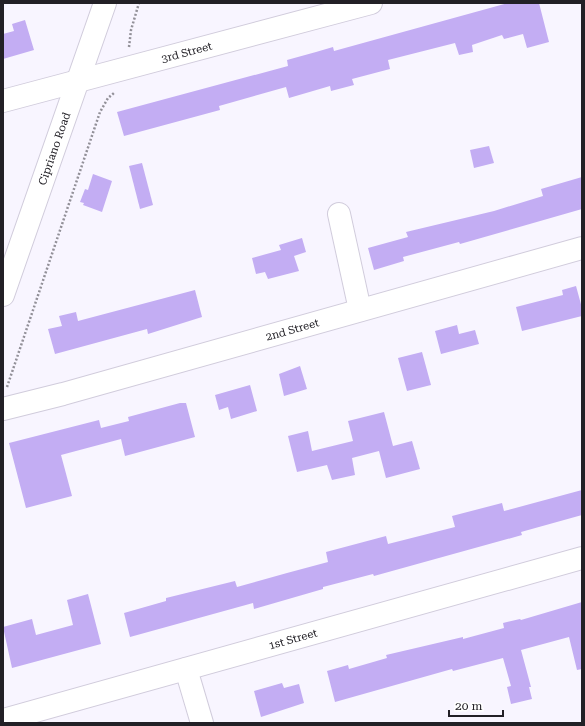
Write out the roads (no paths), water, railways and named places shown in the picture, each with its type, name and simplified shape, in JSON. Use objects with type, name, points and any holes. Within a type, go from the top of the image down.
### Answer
[{"type":"street","name":"Cipriano Road","points":[[3,295],[9,260],[78,82],[104,3]]},
{"type":"street","name":"3rd Street","points":[[3,101],[370,3]]},
{"type":"street","points":[[339,214],[360,310]]},
{"type":"street","name":"2nd Street","points":[[4,400],[63,394],[582,248]]},
{"type":"street","name":"1st Street","points":[[3,720],[582,558]]},
{"type":"street","points":[[186,669],[202,723]]}]
